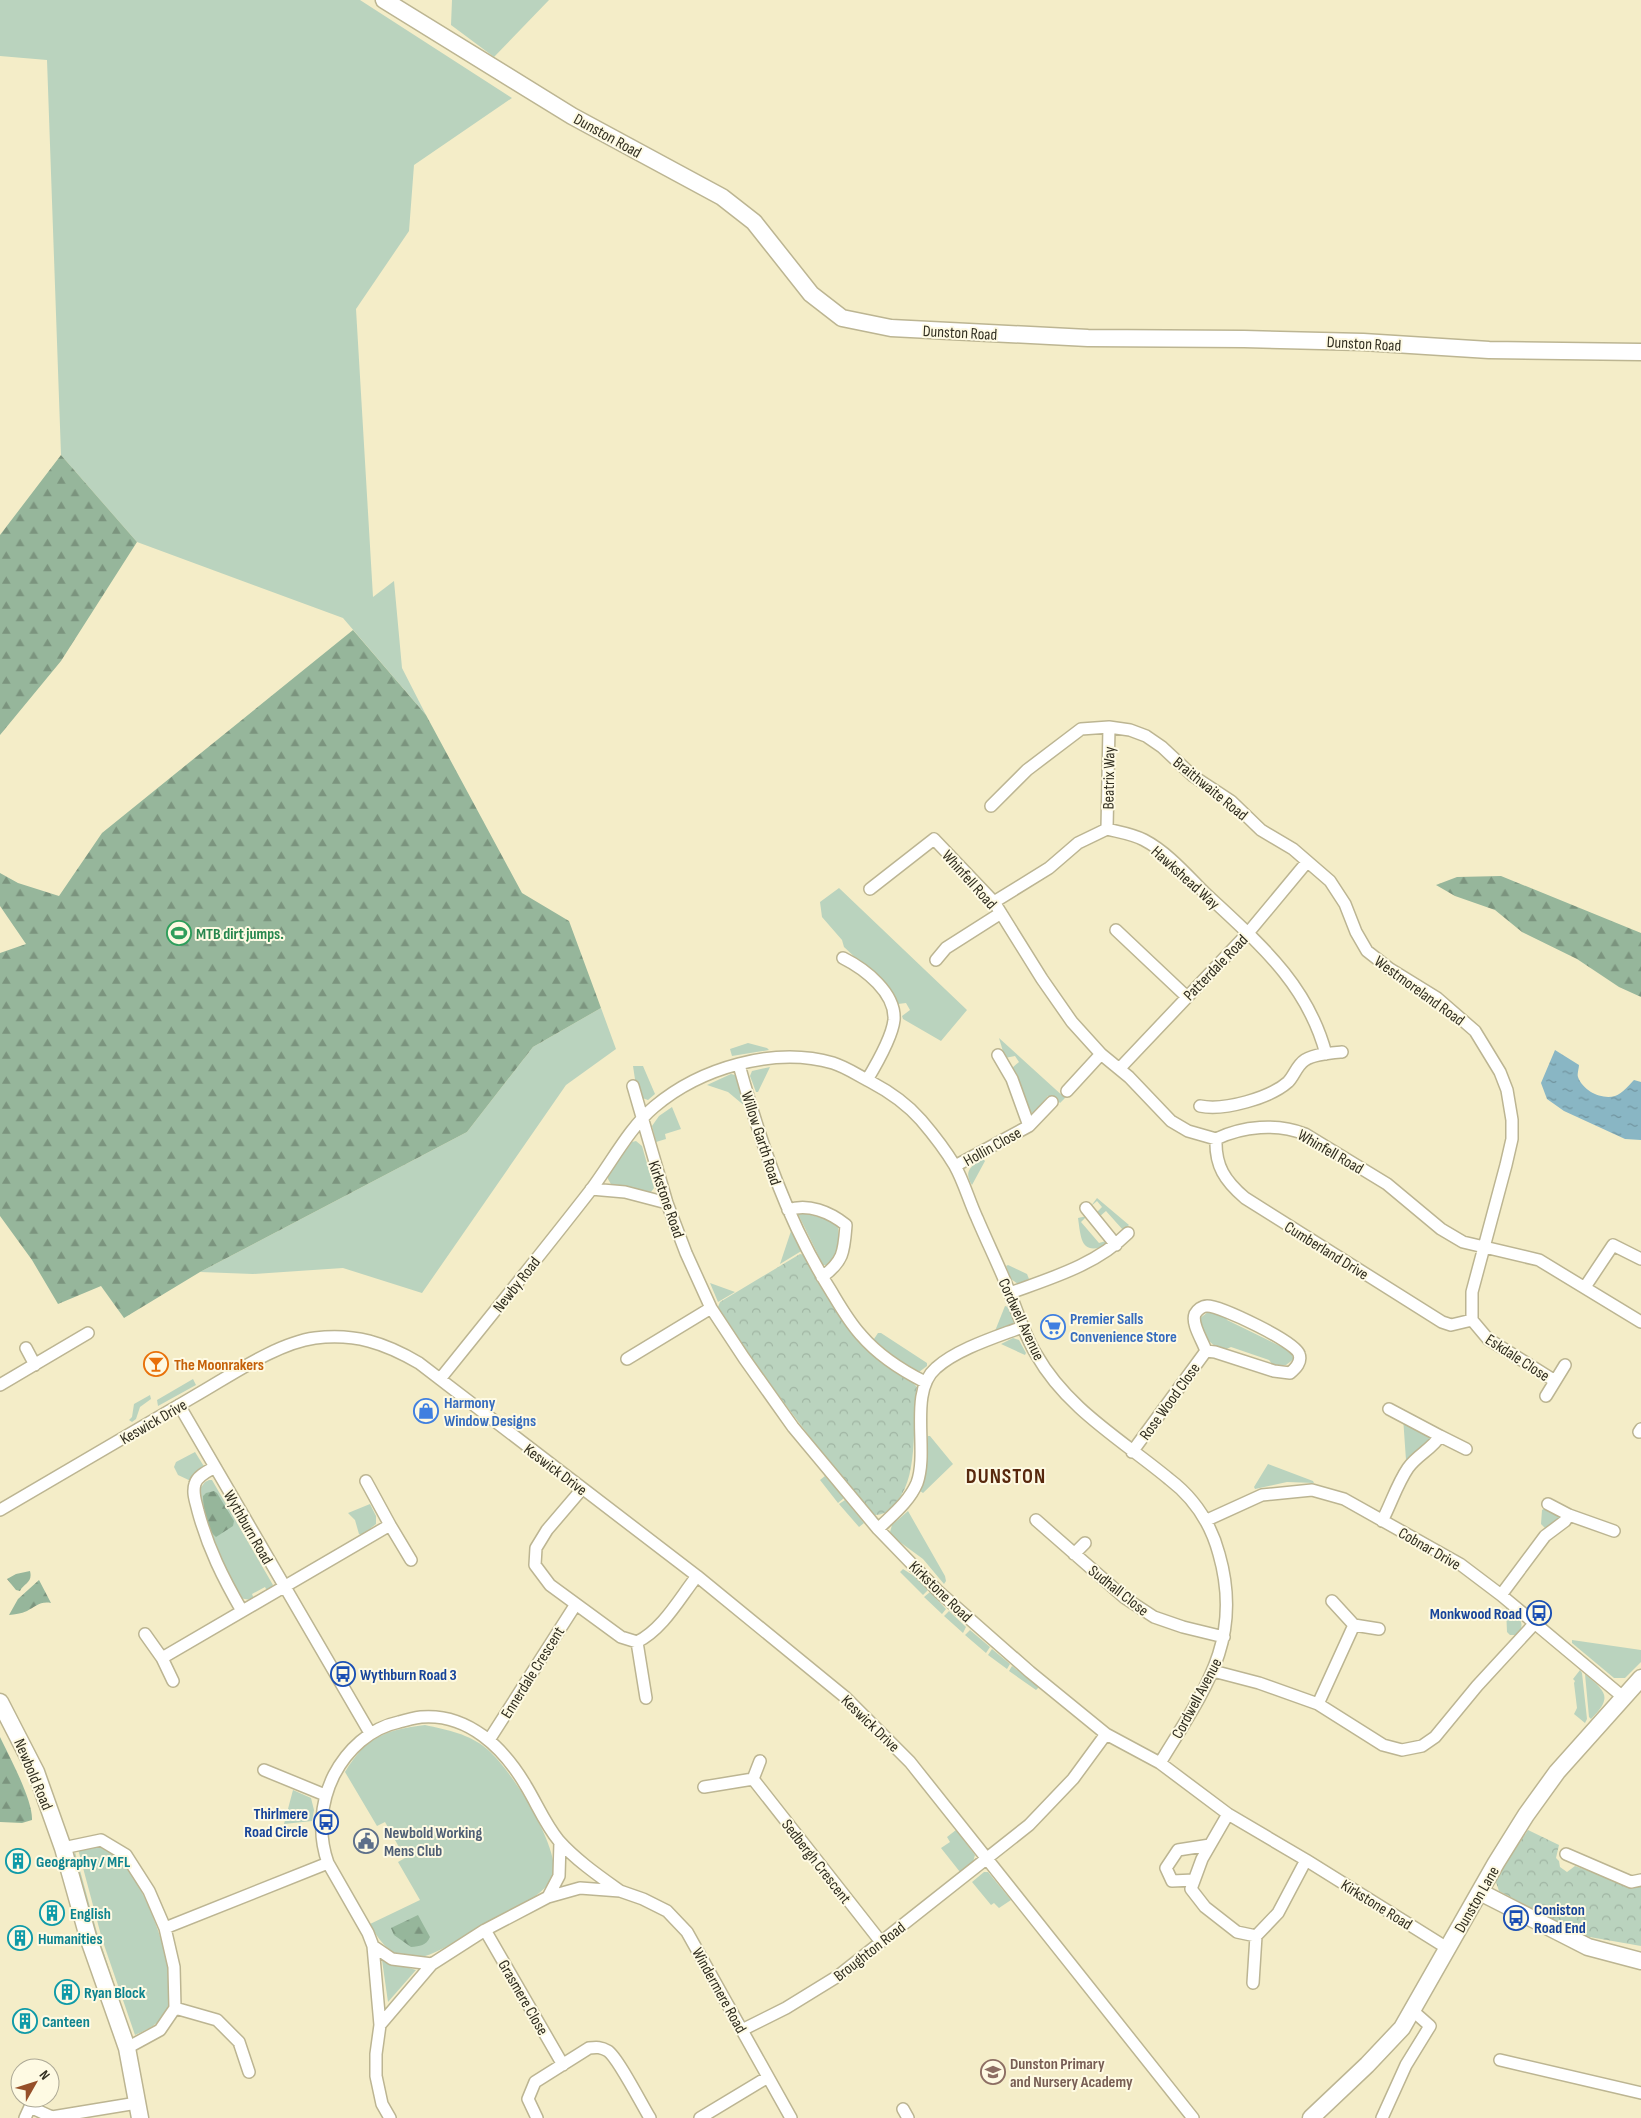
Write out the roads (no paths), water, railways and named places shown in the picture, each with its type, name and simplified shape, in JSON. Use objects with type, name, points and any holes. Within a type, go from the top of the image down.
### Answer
[{"type":"main road","name":"Dunston Road","points":[[384,0],[572,116],[722,197],[754,222],[811,294],[842,318],[891,328],[1088,338],[1264,339],[1363,342],[1489,350],[1641,352]]},
{"type":"main road","name":"Dunston Lane","points":[[1319,2115],[1402,2028],[1526,1815],[1557,1772],[1641,1678]]},
{"type":"main road","name":"Newbold Road","points":[[0,1702],[36,1772],[63,1848],[88,1937],[127,2048],[139,2111]]},
{"type":"main road","points":[[1480,1892],[1588,1947],[1641,1961]]},
{"type":"street","name":"Braithwaite Road","points":[[991,806],[1026,770],[1081,728],[1109,727],[1130,730],[1146,736],[1162,747],[1193,776],[1231,801],[1260,830],[1293,849],[1307,862]]},
{"type":"street","name":"Beatrix Way","points":[[1107,829],[1109,727]]},
{"type":"street","points":[[994,902],[1049,868],[1078,843],[1107,829]]},
{"type":"street","name":"Hawkshead Way","points":[[1107,829],[1143,839],[1156,848],[1271,955],[1296,985],[1320,1032],[1326,1054]]},
{"type":"street","name":"Whinfell Road","points":[[870,889],[934,839],[994,902],[1072,1022],[1101,1054],[1120,1068],[1172,1121],[1188,1131],[1216,1139],[1224,1135],[1256,1127],[1290,1128],[1319,1141],[1387,1184],[1441,1229],[1464,1242],[1540,1260],[1641,1322]]},
{"type":"street","name":"Patterdale Road","points":[[1120,1068],[1248,933],[1307,862]]},
{"type":"street","name":"Westmoreland Road","points":[[1307,862],[1330,881],[1345,904],[1356,932],[1367,951],[1390,969],[1437,998],[1475,1031],[1500,1072],[1511,1107],[1512,1139],[1484,1247]]},
{"type":"street","name":"Whinfell Road","points":[[936,960],[946,948],[1001,913]]},
{"type":"street","points":[[1116,930],[1187,997]]},
{"type":"street","points":[[843,958],[857,965],[874,980],[891,1000],[894,1020],[882,1054],[867,1080]]},
{"type":"street","points":[[1200,1106],[1210,1108],[1228,1106],[1256,1097],[1288,1081],[1304,1061],[1326,1054],[1342,1052]]},
{"type":"street","points":[[1067,1091],[1101,1054]]},
{"type":"street","name":"Hollin Close","points":[[998,1055],[1012,1079],[1029,1126]]},
{"type":"street","name":"Cordwell Avenue","points":[[641,1120],[660,1101],[684,1086],[711,1074],[739,1065],[776,1059],[804,1058],[835,1064],[894,1094],[921,1120],[955,1166],[1010,1294],[1022,1327],[1036,1356],[1063,1391],[1097,1424],[1171,1480],[1186,1494],[1207,1520],[1217,1546],[1226,1575],[1228,1609],[1224,1636],[1213,1671],[1194,1707],[1160,1763]]},
{"type":"street","name":"Willow Garth Road","points":[[739,1065],[771,1170],[788,1210],[822,1277],[860,1335],[874,1349],[902,1371],[925,1382]]},
{"type":"street","name":"Kirkstone Road","points":[[632,1086],[667,1203],[711,1308],[793,1427],[878,1529],[939,1592],[1030,1672],[1106,1734],[1160,1763],[1228,1814],[1447,1948]]},
{"type":"street","name":"Hollin Close","points":[[955,1166],[1029,1126],[1052,1102]]},
{"type":"street","name":"Newby Road","points":[[440,1379],[591,1189],[641,1120]]},
{"type":"street","name":"Cumberland Drive","points":[[1216,1139],[1215,1155],[1224,1177],[1245,1198],[1442,1322],[1451,1325],[1472,1320]]},
{"type":"street","points":[[591,1189],[625,1192],[667,1203]]},
{"type":"street","points":[[788,1210],[797,1207],[814,1209],[835,1216],[846,1225],[845,1243],[837,1266],[822,1277]]},
{"type":"street","points":[[1086,1208],[1116,1245]]},
{"type":"street","points":[[1010,1294],[1076,1268],[1116,1245],[1128,1233]]},
{"type":"street","points":[[1585,1287],[1613,1245],[1641,1259]]},
{"type":"street","name":"Eskdale Close","points":[[1484,1247],[1472,1292],[1472,1320],[1488,1339],[1555,1381]]},
{"type":"street","name":"Rose Wood Close","points":[[1206,1306],[1222,1310],[1248,1321],[1293,1345],[1299,1353],[1300,1360],[1297,1368],[1290,1373],[1274,1371],[1216,1352],[1206,1351],[1194,1319],[1200,1308],[1206,1306]]},
{"type":"street","points":[[627,1358],[711,1308]]},
{"type":"street","points":[[878,1529],[908,1499],[917,1481],[925,1382],[935,1368],[948,1359],[1022,1327]]},
{"type":"street","points":[[0,1385],[88,1333]]},
{"type":"street","name":"Keswick Drive","points":[[0,1510],[270,1353],[293,1343],[314,1338],[340,1337],[369,1340],[396,1349],[419,1363],[697,1576],[845,1697],[910,1762],[1193,2118]]},
{"type":"street","points":[[26,1348],[35,1364]]},
{"type":"street","name":"Rose Wood Close","points":[[1132,1452],[1206,1351]]},
{"type":"street","name":"Eskdale Close","points":[[1546,1396],[1565,1365]]},
{"type":"street","name":"Wythburn Road","points":[[179,1405],[370,1733]]},
{"type":"street","points":[[1389,1409],[1466,1449]]},
{"type":"street","points":[[1382,1521],[1407,1469],[1417,1457],[1436,1444],[1440,1436]]},
{"type":"street","points":[[215,1467],[195,1482],[194,1492],[204,1535],[212,1556],[242,1611]]},
{"type":"street","points":[[366,1481],[411,1560]]},
{"type":"street","points":[[582,1489],[547,1530],[536,1548],[535,1564],[550,1586],[621,1637],[637,1642],[649,1636],[697,1576]]},
{"type":"street","name":"Cobnar Drive","points":[[1207,1520],[1262,1495],[1312,1490],[1344,1499],[1460,1564],[1501,1595],[1623,1697]]},
{"type":"street","points":[[1548,1504],[1569,1515],[1614,1531]]},
{"type":"street","points":[[1501,1595],[1545,1536],[1565,1522],[1569,1515]]},
{"type":"street","name":"Sudhall Close","points":[[1036,1520],[1125,1598],[1154,1617],[1183,1627],[1224,1636]]},
{"type":"street","points":[[162,1658],[390,1525]]},
{"type":"street","name":"Sudhall Close","points":[[1074,1554],[1085,1543]]},
{"type":"street","points":[[1332,1601],[1354,1625],[1379,1629]]},
{"type":"street","name":"Ennerdale Crescent","points":[[489,1740],[576,1604]]},
{"type":"street","points":[[1213,1671],[1259,1683],[1318,1704],[1383,1746],[1402,1750],[1422,1746],[1435,1737],[1477,1686],[1535,1623]]},
{"type":"street","points":[[1318,1704],[1354,1625]]},
{"type":"street","points":[[145,1634],[162,1658],[173,1680]]},
{"type":"street","points":[[637,1642],[646,1698]]},
{"type":"street","name":"Windermere Road","points":[[370,1733],[392,1724],[421,1717],[444,1718],[468,1726],[489,1740],[508,1758],[550,1829],[560,1842],[593,1871],[620,1891]]},
{"type":"street","points":[[370,1733],[342,1761],[325,1796],[321,1822],[324,1852],[328,1863],[368,1933],[373,1946],[380,2024],[376,2054],[376,2076],[382,2104],[390,2118]]},
{"type":"street","points":[[986,1857],[1029,1825],[1073,1780],[1106,1734]]},
{"type":"street","points":[[704,1787],[753,1779],[760,1761]]},
{"type":"street","points":[[264,1770],[325,1796]]},
{"type":"street","name":"Sedbergh Crescent","points":[[753,1779],[881,1942]]},
{"type":"street","points":[[1228,1814],[1202,1859],[1191,1889],[1205,1907],[1237,1932],[1256,1936]]},
{"type":"street","points":[[63,1848],[101,1840],[126,1855],[149,1891],[165,1928],[174,1967],[175,2008],[160,2030],[127,2048]]},
{"type":"street","points":[[548,1897],[559,1876],[560,1842]]},
{"type":"street","points":[[1194,1880],[1172,1881],[1166,1868],[1178,1850],[1210,1845]]},
{"type":"street","points":[[1566,1854],[1631,1882],[1641,1880]]},
{"type":"street","name":"Broughton Road","points":[[742,2030],[786,2008],[838,1976],[986,1857]]},
{"type":"street","points":[[1252,1983],[1256,1936],[1278,1913],[1306,1860]]},
{"type":"street","points":[[165,1928],[328,1863]]},
{"type":"street","name":"Windermere Road","points":[[380,2024],[432,1964],[485,1930],[548,1897],[580,1888],[620,1891],[643,1899],[667,1912],[688,1932],[790,2118]]},
{"type":"street","name":"Grasmere Close","points":[[485,1930],[562,2065]]},
{"type":"street","points":[[373,1946],[392,1958],[432,1964]]},
{"type":"street","points":[[175,2008],[217,2020],[239,2042],[249,2072]]},
{"type":"street","points":[[1382,2118],[1406,2065],[1430,2026],[1413,2011]]},
{"type":"street","points":[[536,2118],[528,2099],[530,2090],[535,2082],[590,2048],[600,2047],[610,2052],[650,2118]]},
{"type":"street","points":[[1500,2060],[1641,2093]]},
{"type":"street","points":[[700,2118],[768,2077]]},
{"type":"street","points":[[27,2113],[52,2117],[139,2111]]},
{"type":"water","points":[[1555,1050],[1579,1065],[1578,1076],[1580,1082],[1588,1090],[1604,1097],[1618,1095],[1634,1080],[1641,1082],[1641,1140],[1625,1139],[1564,1111],[1547,1099],[1541,1083]]},
{"type":"place","name":"MTB dirt jumps.","points":[[179,933]]},
{"type":"place","name":"Premier Salls Convenience Store","points":[[1053,1327]]},
{"type":"place","name":"The Moonrakers","points":[[156,1364]]},
{"type":"place","name":"Harmony Window Designs","points":[[426,1411]]},
{"type":"place","name":"Monkwood Road","points":[[1539,1613]]},
{"type":"place","name":"Wythburn Road 3","points":[[343,1674]]},
{"type":"place","name":"Thirlmere Road Circle","points":[[326,1822]]},
{"type":"place","name":"Newbold Working Mens Club","points":[[366,1841]]},
{"type":"place","name":"Geography / MFL","points":[[18,1861]]},
{"type":"place","name":"English","points":[[52,1913]]},
{"type":"place","name":"Coniston Road End","points":[[1516,1918]]},
{"type":"place","name":"Humanities","points":[[20,1938]]},
{"type":"place","name":"Ryan Block","points":[[67,1992]]},
{"type":"place","name":"Canteen","points":[[25,2021]]},
{"type":"place","name":"Dunston Primary and Nursery Academy","points":[[993,2072]]},
{"type":"district","name":"DUNSTON","points":[[1006,1476]]}]
